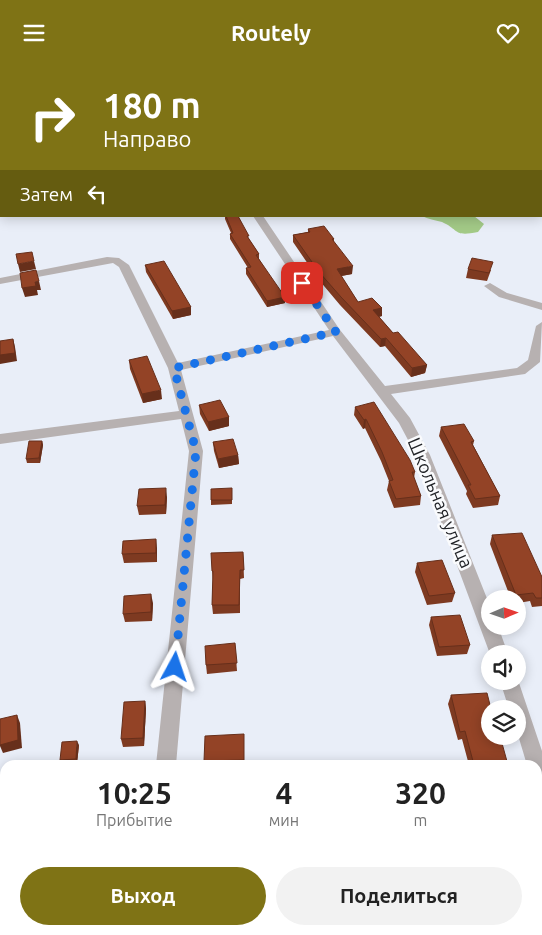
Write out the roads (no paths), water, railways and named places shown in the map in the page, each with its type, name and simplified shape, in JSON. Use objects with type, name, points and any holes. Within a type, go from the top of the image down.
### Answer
[{"type":"street","name":"Школьная улица","points":[[259,217],[336,332],[405,421],[423,455],[496,645]]},
{"type":"street","points":[[0,281],[115,260],[124,265],[174,368],[196,451],[166,760]]},
{"type":"street","points":[[490,286],[503,295],[542,307]]},
{"type":"street","points":[[382,391],[521,371],[534,362],[542,326]]},
{"type":"street","points":[[174,368],[336,332]]},
{"type":"street","points":[[0,439],[186,414]]},
{"type":"street","points":[[512,690],[536,760]]}]
